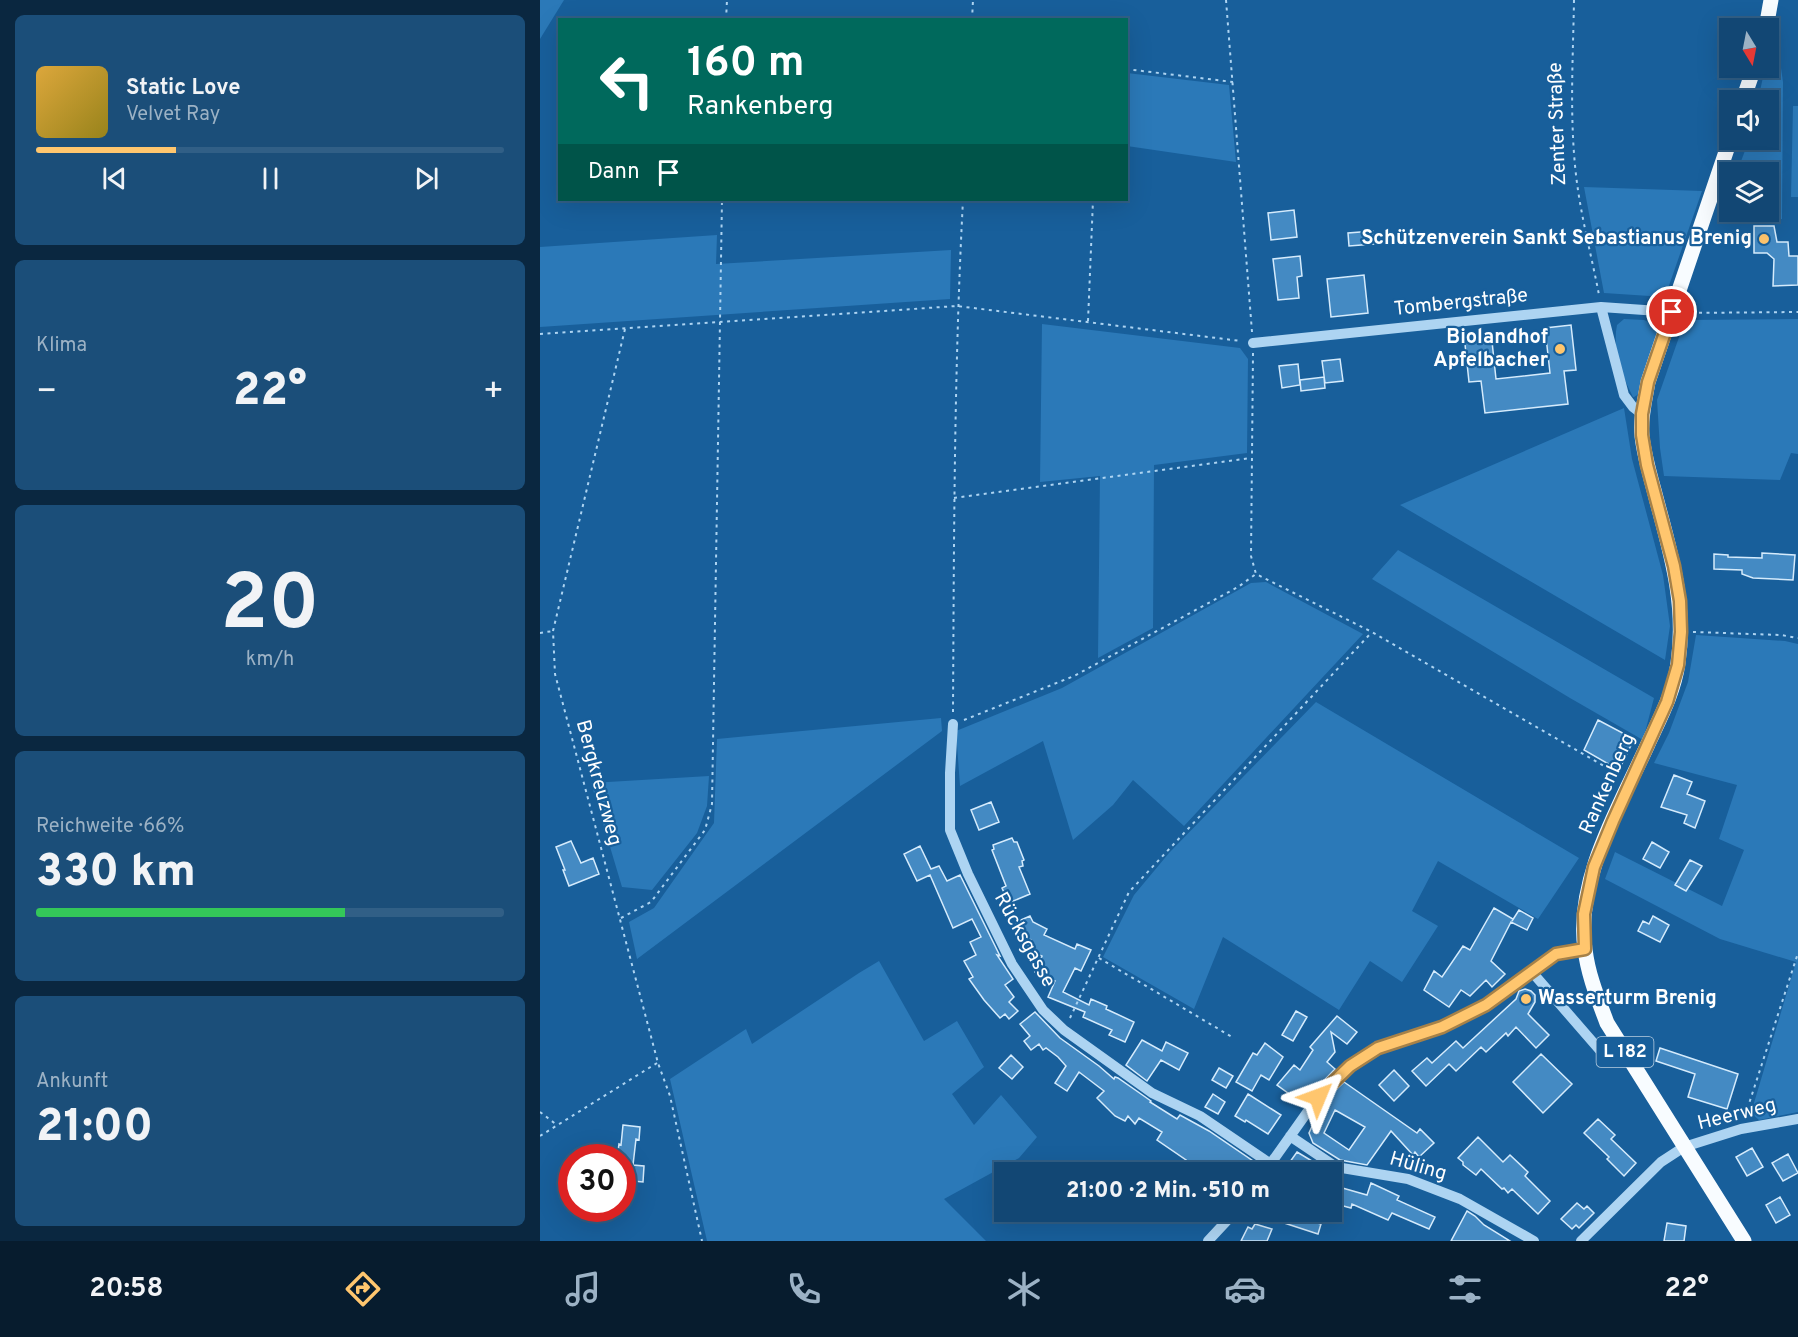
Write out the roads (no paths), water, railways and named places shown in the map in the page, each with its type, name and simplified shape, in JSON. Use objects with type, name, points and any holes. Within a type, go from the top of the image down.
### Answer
[{"type":"main road","points":[[1768,18],[1771,0]]},
{"type":"main road","name":"L 182","points":[[1672,312],[1727,150]]},
{"type":"main road","name":"Rankenberg","points":[[1672,312],[1648,382],[1642,414],[1642,435],[1647,465],[1674,566],[1680,601],[1681,632],[1678,665],[1667,702],[1594,867],[1584,914],[1585,949],[1593,986],[1607,1023],[1744,1241]]},
{"type":"street","name":"Tombergstraße","points":[[1253,343],[1601,307],[1672,312]]},
{"type":"street","points":[[1601,307],[1624,395],[1642,414]]},
{"type":"street","name":"Rücksgasse","points":[[953,724],[950,830],[968,874],[1012,964],[1043,1010],[1064,1030],[1152,1093],[1200,1116],[1260,1162]]},
{"type":"street","points":[[1272,1162],[1318,1097],[1350,1066],[1378,1048],[1442,1027],[1486,1005],[1556,954],[1585,949]]},
{"type":"street","points":[[1532,972],[1604,1055]]},
{"type":"street","name":"Heerweg","points":[[1684,1147],[1741,1129],[1798,1119]]},
{"type":"street","name":"Hüling","points":[[1290,1136],[1336,1167],[1408,1179],[1460,1199],[1534,1241]]},
{"type":"street","points":[[1581,1241],[1661,1162],[1684,1147]]},
{"type":"street","points":[[1208,1241],[1226,1222]]},
{"type":"place","name":"Schützenverein Sankt Sebastianus Brenig","points":[[1764,239]]},
{"type":"place","name":"Biolandhof Apfelbacher","points":[[1560,349]]},
{"type":"place","name":"Wasserturm Brenig","points":[[1526,999]]}]
